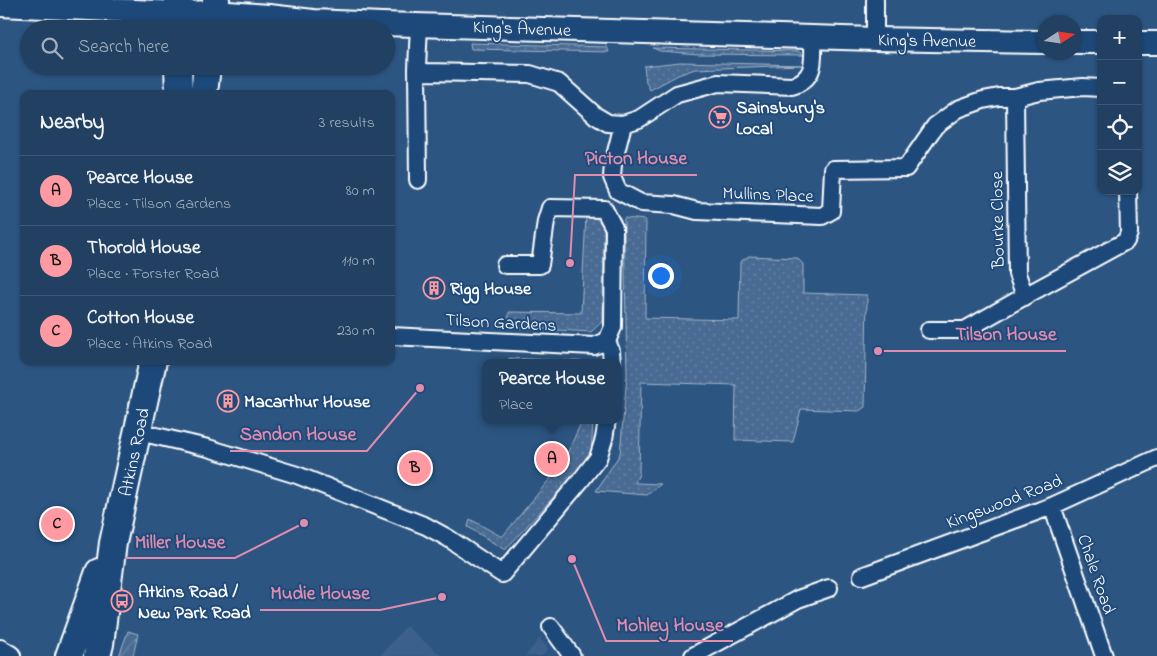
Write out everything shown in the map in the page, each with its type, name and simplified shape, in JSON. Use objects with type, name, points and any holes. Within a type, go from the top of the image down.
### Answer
[{"type":"highway","points":[[178,75],[179,90]]},
{"type":"highway","points":[[204,90],[206,75]]},
{"type":"highway","name":"Atkins Road","points":[[97,656],[113,543],[152,365]]},
{"type":"highway","name":"Atkins Road","points":[[69,656],[96,577],[113,543]]},
{"type":"main road","name":"King's Avenue","points":[[0,5],[181,10],[312,20]]},
{"type":"main road","name":"King's Avenue","points":[[395,24],[875,39],[1037,42]]},
{"type":"main road","points":[[1082,42],[1097,42]]},
{"type":"main road","points":[[1142,43],[1157,43]]},
{"type":"street","points":[[875,0],[875,39]]},
{"type":"street","points":[[418,25],[418,180]]},
{"type":"street","points":[[417,68],[425,72],[530,74],[559,83],[602,120],[623,124],[639,119],[677,94],[718,83],[771,86],[792,86],[801,83],[807,78],[812,68],[813,37]]},
{"type":"street","points":[[1016,97],[1038,91],[1097,88]]},
{"type":"street","name":"Mullins Place","points":[[623,124],[613,164],[612,177],[618,191],[641,203],[674,205],[697,211],[822,216],[831,211],[832,169],[906,168],[934,126],[958,109],[983,100],[999,97],[1016,97]]},
{"type":"street","name":"Bourke Close","points":[[1016,97],[1018,274],[1025,296]]},
{"type":"street","points":[[929,330],[966,330],[1126,241],[1129,233],[1128,195]]},
{"type":"street","points":[[505,265],[540,265],[550,208],[604,209],[614,228],[613,327],[607,341],[612,359]]},
{"type":"street","name":"Tilson Gardens","points":[[395,336],[594,346],[607,341]]},
{"type":"street","points":[[138,432],[208,448],[298,475],[426,526],[448,538],[502,574],[598,458],[606,424]]},
{"type":"street","name":"Kingswood Road","points":[[862,576],[1052,506],[1157,458]]},
{"type":"street","name":"Chale Road","points":[[1052,506],[1104,656]]},
{"type":"street","points":[[697,655],[798,599],[829,588]]},
{"type":"street","points":[[551,627],[572,656]]},
{"type":"street","points":[[0,650],[10,656]]},
{"type":"shaded area","points":[[470,43],[607,47],[609,52],[471,49]]},
{"type":"shaded area","points":[[653,48],[798,51],[803,55],[698,54],[660,51]]},
{"type":"shaded area","points":[[680,62],[802,65],[695,69],[678,75],[650,90],[646,82],[644,66]]},
{"type":"shaded area","points":[[586,216],[596,218],[604,227],[603,321],[591,332],[508,327],[509,312],[581,313]]},
{"type":"shaded area","points":[[624,218],[646,220],[645,318],[739,320],[740,262],[749,256],[797,258],[803,264],[803,293],[867,295],[865,407],[859,411],[801,409],[793,442],[735,440],[736,385],[641,382],[639,474],[635,483],[661,484],[647,495],[596,491],[620,454],[627,375]]},
{"type":"shaded area","points":[[593,424],[591,456],[505,550],[468,527],[470,519],[502,537],[563,463],[580,425]]},
{"type":"shaded area","points":[[406,626],[442,656],[380,656]]},
{"type":"shaded area","points":[[128,631],[138,634],[133,656],[119,656]]},
{"type":"shaded area","points":[[540,638],[548,649],[542,656],[525,656]]},
{"type":"place","name":"Sainsbury's Local","points":[[720,117]]},
{"type":"place","name":"Picton House","points":[[570,263]]},
{"type":"place","name":"Rigg House","points":[[434,288]]},
{"type":"place","name":"Tilson House","points":[[878,351]]},
{"type":"place","name":"Sandon House","points":[[420,388]]},
{"type":"place","name":"Macarthur House","points":[[228,401]]},
{"type":"place","name":"Pearce House","points":[[552,459]]},
{"type":"place","name":"Thorold House","points":[[415,468]]},
{"type":"place","name":"Miller House","points":[[304,523]]},
{"type":"place","name":"Cotton House","points":[[57,524]]},
{"type":"place","name":"Mohley House","points":[[572,559]]},
{"type":"place","name":"Mudie House","points":[[442,597]]},
{"type":"place","name":"Atkins Road / New Park Road","points":[[122,601]]}]
